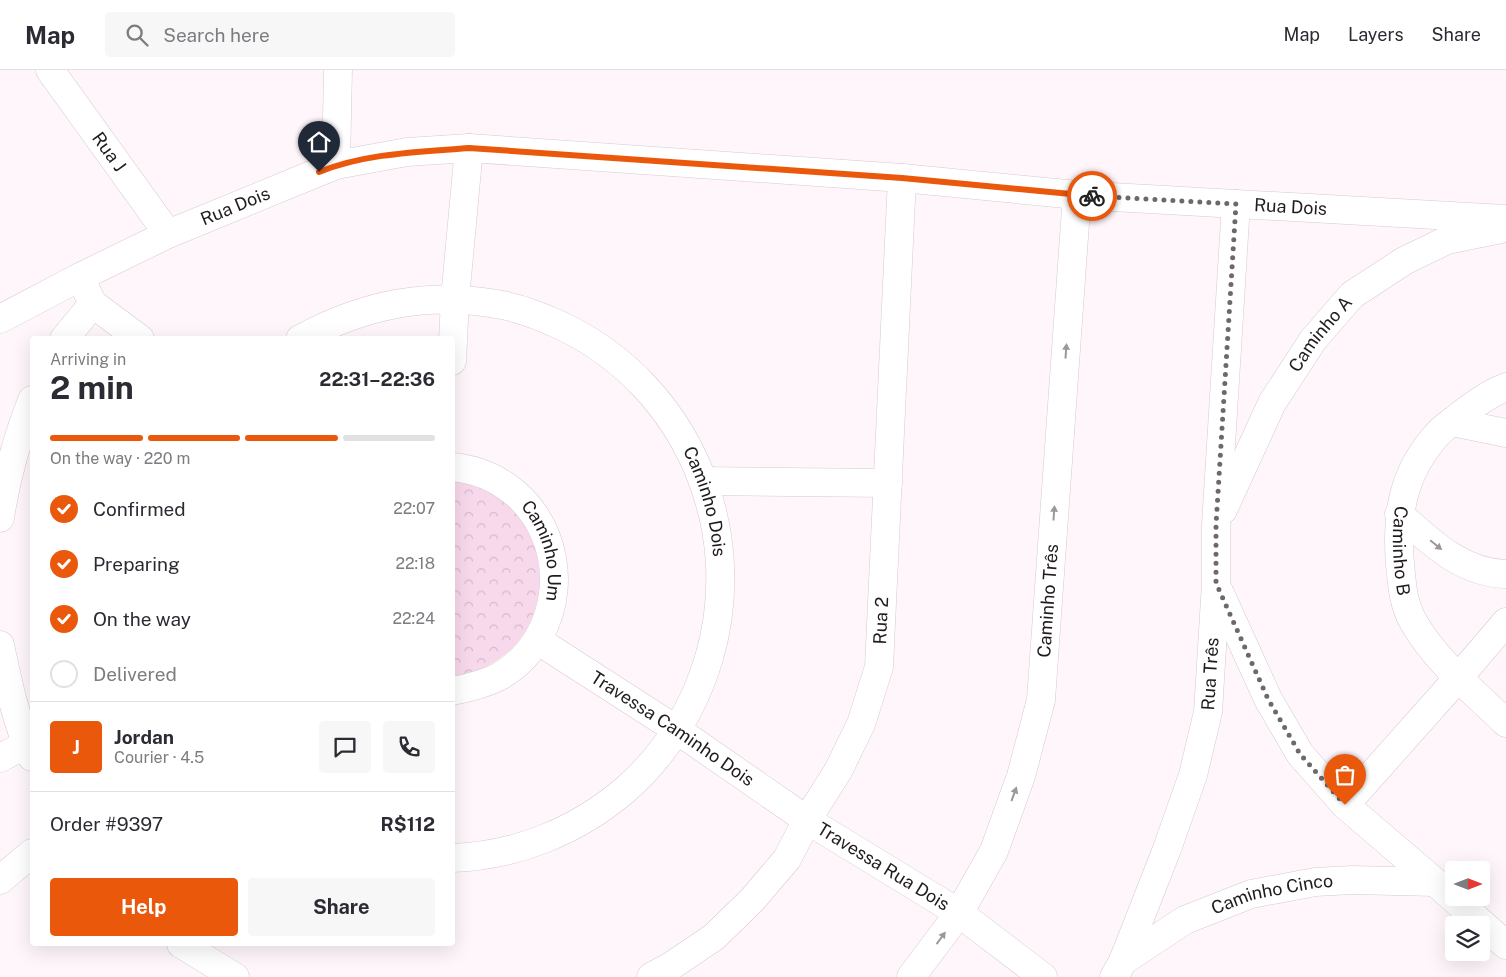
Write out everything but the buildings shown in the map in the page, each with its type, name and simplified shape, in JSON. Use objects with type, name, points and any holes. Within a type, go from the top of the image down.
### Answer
[{"type":"street","points":[[336,165],[338,70]]},
{"type":"street","name":"Rua J","points":[[61,75],[168,234]]},
{"type":"street","points":[[453,336],[469,148]]},
{"type":"street","name":"Rua Dois","points":[[0,319],[168,234],[336,165],[407,152],[469,148],[902,178],[1077,195],[1506,219]]},
{"type":"street","name":"Rua 2","points":[[651,977],[714,937],[752,900],[787,859],[807,820],[838,771],[861,724],[879,667],[902,178]]},
{"type":"street","name":"Caminho Três","points":[[912,977],[959,913],[994,850],[1021,776],[1041,700],[1077,195]]},
{"type":"street","name":"Rua Três","points":[[1119,969],[1167,849],[1193,775],[1208,712],[1216,583],[1216,525],[1236,204]]},
{"type":"street","name":"Caminho A","points":[[1216,525],[1272,403],[1313,340],[1352,295],[1404,261],[1446,240],[1506,228]]},
{"type":"street","points":[[80,277],[93,304],[136,336]]},
{"type":"street","name":"Caminho Dois","points":[[306,336],[328,324],[359,312],[390,304],[423,300],[455,299],[505,305],[550,321],[580,335],[607,353],[632,374],[655,398],[674,423],[691,451],[713,512],[719,544],[721,576],[719,609],[714,640],[705,672],[693,702],[677,730],[658,756],[636,780],[611,801],[585,819],[556,834],[526,846],[495,854],[455,858]]},
{"type":"street","points":[[66,336],[93,304]]},
{"type":"street","name":"Caminho B","points":[[1506,387],[1478,401],[1435,436],[1407,482],[1399,514],[1398,543],[1403,598],[1414,623],[1458,678],[1506,723]]},
{"type":"street","points":[[0,518],[5,487],[25,438],[30,411]]},
{"type":"street","points":[[1452,422],[1506,433]]},
{"type":"street","name":"Caminho Um","points":[[455,467],[474,470],[486,475],[509,488],[528,506],[543,527],[552,552],[555,578],[549,616],[537,640],[521,660],[500,676],[476,686],[455,690]]},
{"type":"street","points":[[703,481],[888,483]]},
{"type":"street","points":[[1399,514],[1439,549],[1468,567],[1506,574]]},
{"type":"street","points":[[1216,583],[1268,699],[1300,754],[1345,805],[1506,945]]},
{"type":"street","points":[[1345,805],[1506,622]]},
{"type":"street","name":"Travessa Caminho Dois","points":[[537,640],[677,730],[807,820]]},
{"type":"street","points":[[0,644],[10,695],[30,750],[0,758]]},
{"type":"street","name":"Travessa Rua Dois","points":[[807,820],[959,913],[1043,977]]},
{"type":"street","points":[[0,880],[30,855]]},
{"type":"street","name":"Caminho Cinco","points":[[1119,969],[1185,920],[1251,894],[1315,882],[1352,880],[1435,882]]},
{"type":"street","points":[[184,946],[235,977]]},
{"type":"green space","points":[[455,482],[490,492],[517,514],[534,544],[540,577],[534,611],[518,641],[491,664],[455,675]]},
{"type":"way so far","points":[[1092,196],[1236,204],[1216,525],[1216,583],[1268,699],[1300,754],[1345,805]]},
{"type":"route","points":[[319,172],[336,165],[407,152],[469,148],[902,178],[1092,196]]}]
